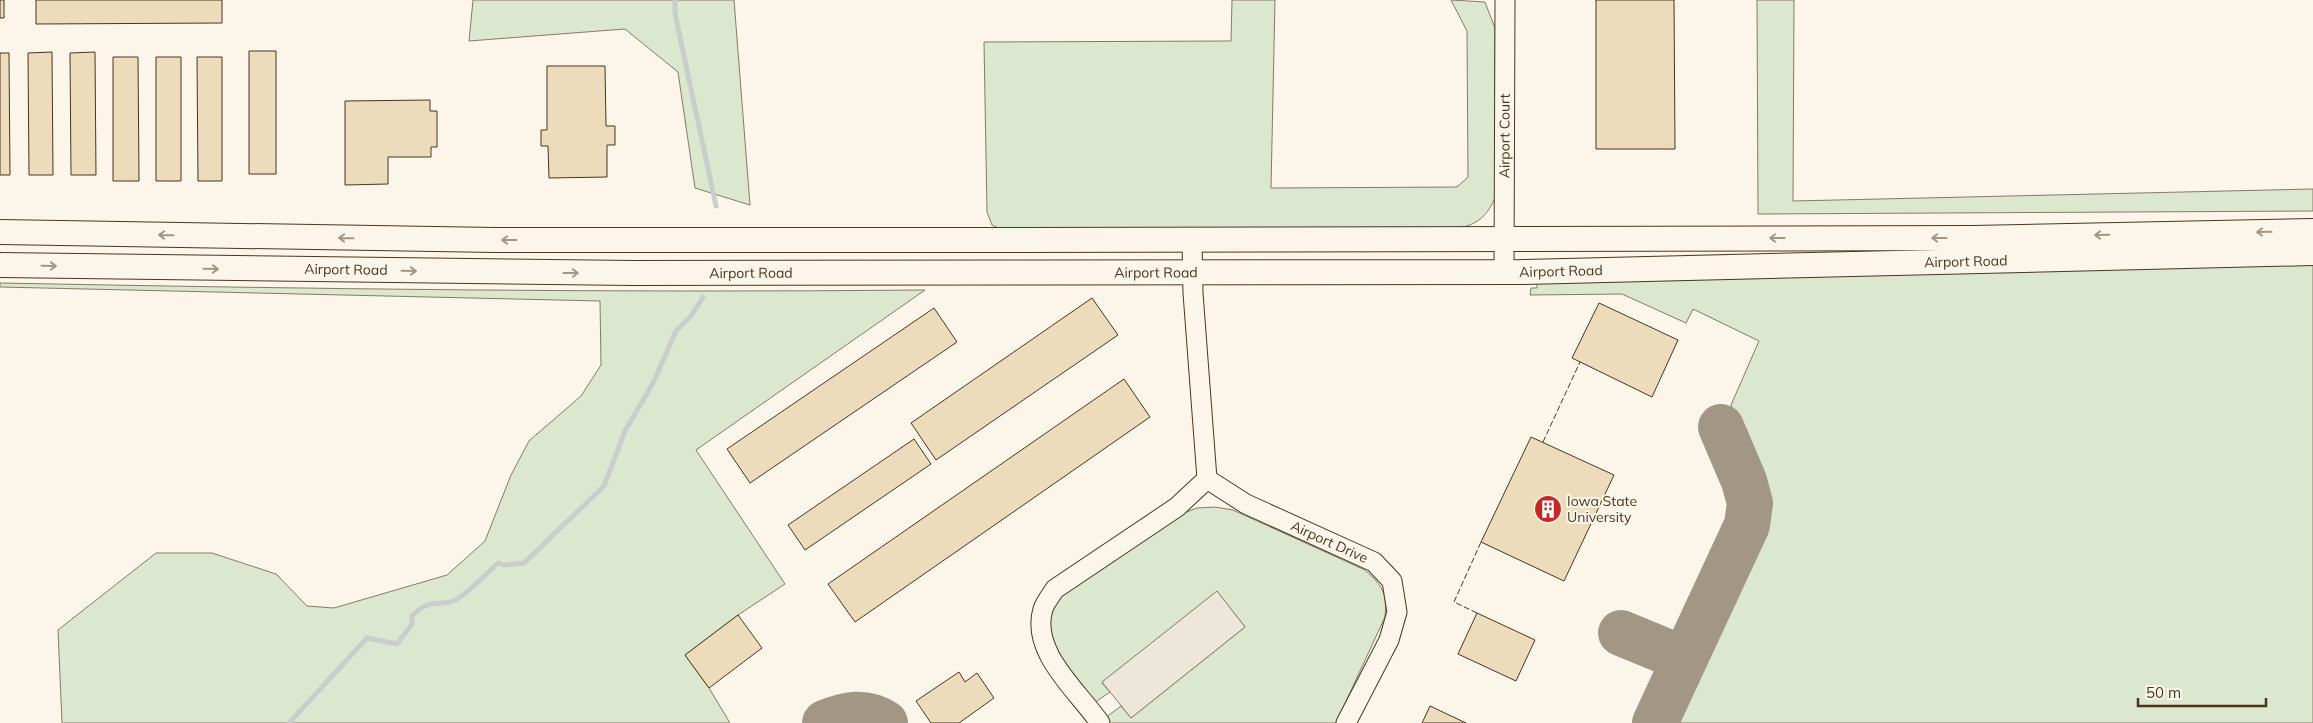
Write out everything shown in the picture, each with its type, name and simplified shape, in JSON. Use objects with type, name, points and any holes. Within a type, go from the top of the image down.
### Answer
[{"type":"main road","name":"Airport Road","points":[[0,232],[495,240],[1192,240],[1973,238],[2313,231]]},
{"type":"main road","name":"Airport Road","points":[[0,265],[486,272],[1504,272],[2313,253]]},
{"type":"street","name":"Airport Court","points":[[1504,272],[1505,0]]},
{"type":"street","points":[[1100,723],[1049,655],[1040,632],[1043,609],[1055,589],[1177,507],[1207,479],[1192,273],[1192,240]]},
{"type":"street","name":"Airport Drive","points":[[1207,479],[1246,504],[1374,562],[1392,581],[1397,612],[1389,640],[1346,723]]},
{"type":"green space","points":[[473,0],[734,0],[750,205],[695,188],[678,72],[625,29],[469,41]]},
{"type":"green space","points":[[1232,0],[1275,0],[1271,188],[1457,187],[1468,177],[1467,31],[1451,0],[1485,2],[1495,28],[1495,198],[1485,215],[1471,225],[1458,228],[1003,230],[992,225],[987,212],[984,42],[1231,41]]},
{"type":"green space","points":[[1757,0],[1794,0],[1793,201],[2313,189],[2313,211],[1758,214]]},
{"type":"green space","points":[[2313,262],[2313,723],[1667,723],[1757,529],[1761,486],[1731,405],[1759,341],[1693,309],[1686,323],[1622,294],[1530,295],[1531,288],[1537,288],[1537,284],[1541,280]]},
{"type":"green space","points":[[0,283],[463,290],[925,290],[696,450],[785,584],[738,615],[685,655],[709,688],[730,723],[62,723],[58,630],[156,553],[212,553],[276,574],[307,606],[334,608],[447,575],[485,541],[511,475],[529,441],[581,396],[601,365],[600,301],[0,287]]},
{"type":"green space","points":[[1215,507],[1233,510],[1365,570],[1380,586],[1385,602],[1385,617],[1336,723],[1109,723],[1105,718],[1121,706],[1131,718],[1245,627],[1217,592],[1102,683],[1110,692],[1094,703],[1055,652],[1048,636],[1048,626],[1059,596],[1176,516],[1197,508]]},
{"type":"shaded area","points":[[1217,591],[1245,627],[1131,718],[1102,682]]},
{"type":"building","points":[[0,0],[4,0],[4,18],[0,18]]},
{"type":"building","points":[[36,0],[222,0],[222,23],[36,24]]},
{"type":"building","points":[[1596,0],[1674,0],[1675,149],[1596,149]]},
{"type":"building","points":[[249,51],[276,51],[276,174],[249,174]]},
{"type":"building","points":[[52,52],[53,175],[29,175],[28,53]]},
{"type":"building","points":[[95,52],[96,175],[71,175],[70,53]]},
{"type":"building","points":[[0,53],[9,53],[10,175],[0,175]]},
{"type":"building","points":[[113,57],[138,57],[139,181],[113,181]]},
{"type":"building","points":[[156,57],[181,57],[181,181],[156,181]]},
{"type":"building","points":[[197,57],[222,57],[222,181],[198,181]]},
{"type":"building","points":[[547,66],[605,66],[606,126],[615,126],[615,145],[607,145],[607,177],[549,178],[548,146],[541,146],[541,130],[547,130]]},
{"type":"building","points":[[430,100],[430,111],[437,111],[437,147],[431,147],[431,157],[388,157],[388,184],[345,185],[345,101]]},
{"type":"building","points":[[1092,298],[1118,335],[936,460],[911,423]]},
{"type":"building","points":[[1599,303],[1678,340],[1652,397],[1572,358]]},
{"type":"building","points":[[934,308],[957,342],[750,483],[727,449]]},
{"type":"building","points":[[1124,379],[1150,417],[855,622],[828,584]]},
{"type":"building","name":"Iowa State University","points":[[1531,437],[1614,475],[1564,581],[1481,542]]},
{"type":"building","points":[[914,439],[931,464],[805,550],[788,525]]},
{"type":"building","points":[[1477,613],[1535,640],[1516,681],[1458,654]]},
{"type":"building","points":[[738,615],[762,648],[709,688],[685,655]]},
{"type":"building","points":[[959,672],[965,682],[977,673],[994,698],[959,723],[931,723],[916,701]]},
{"type":"building","points":[[1430,706],[1466,723],[1422,723]]},
{"type":"waterway","points":[[675,0],[675,14],[716,206]]},
{"type":"waterway","points":[[289,723],[367,638],[397,644],[412,624],[412,616],[425,606],[451,602],[457,599],[473,587],[498,563],[504,565],[524,563],[604,486],[625,431],[653,383],[676,331],[691,316],[703,297]]},
{"type":"taxiway","points":[[1655,723],[1747,525],[1750,503],[1744,481],[1721,427]]},
{"type":"taxiway","points":[[1621,633],[1684,659]]},
{"type":"taxiway","points":[[825,723],[840,717],[855,715],[870,716],[885,723]]},
{"type":"fence","points":[[1543,442],[1580,362]]},
{"type":"fence","points":[[1477,613],[1454,602],[1481,542]]},
{"type":"place","name":"Iowa State University","points":[[1548,509]]}]
